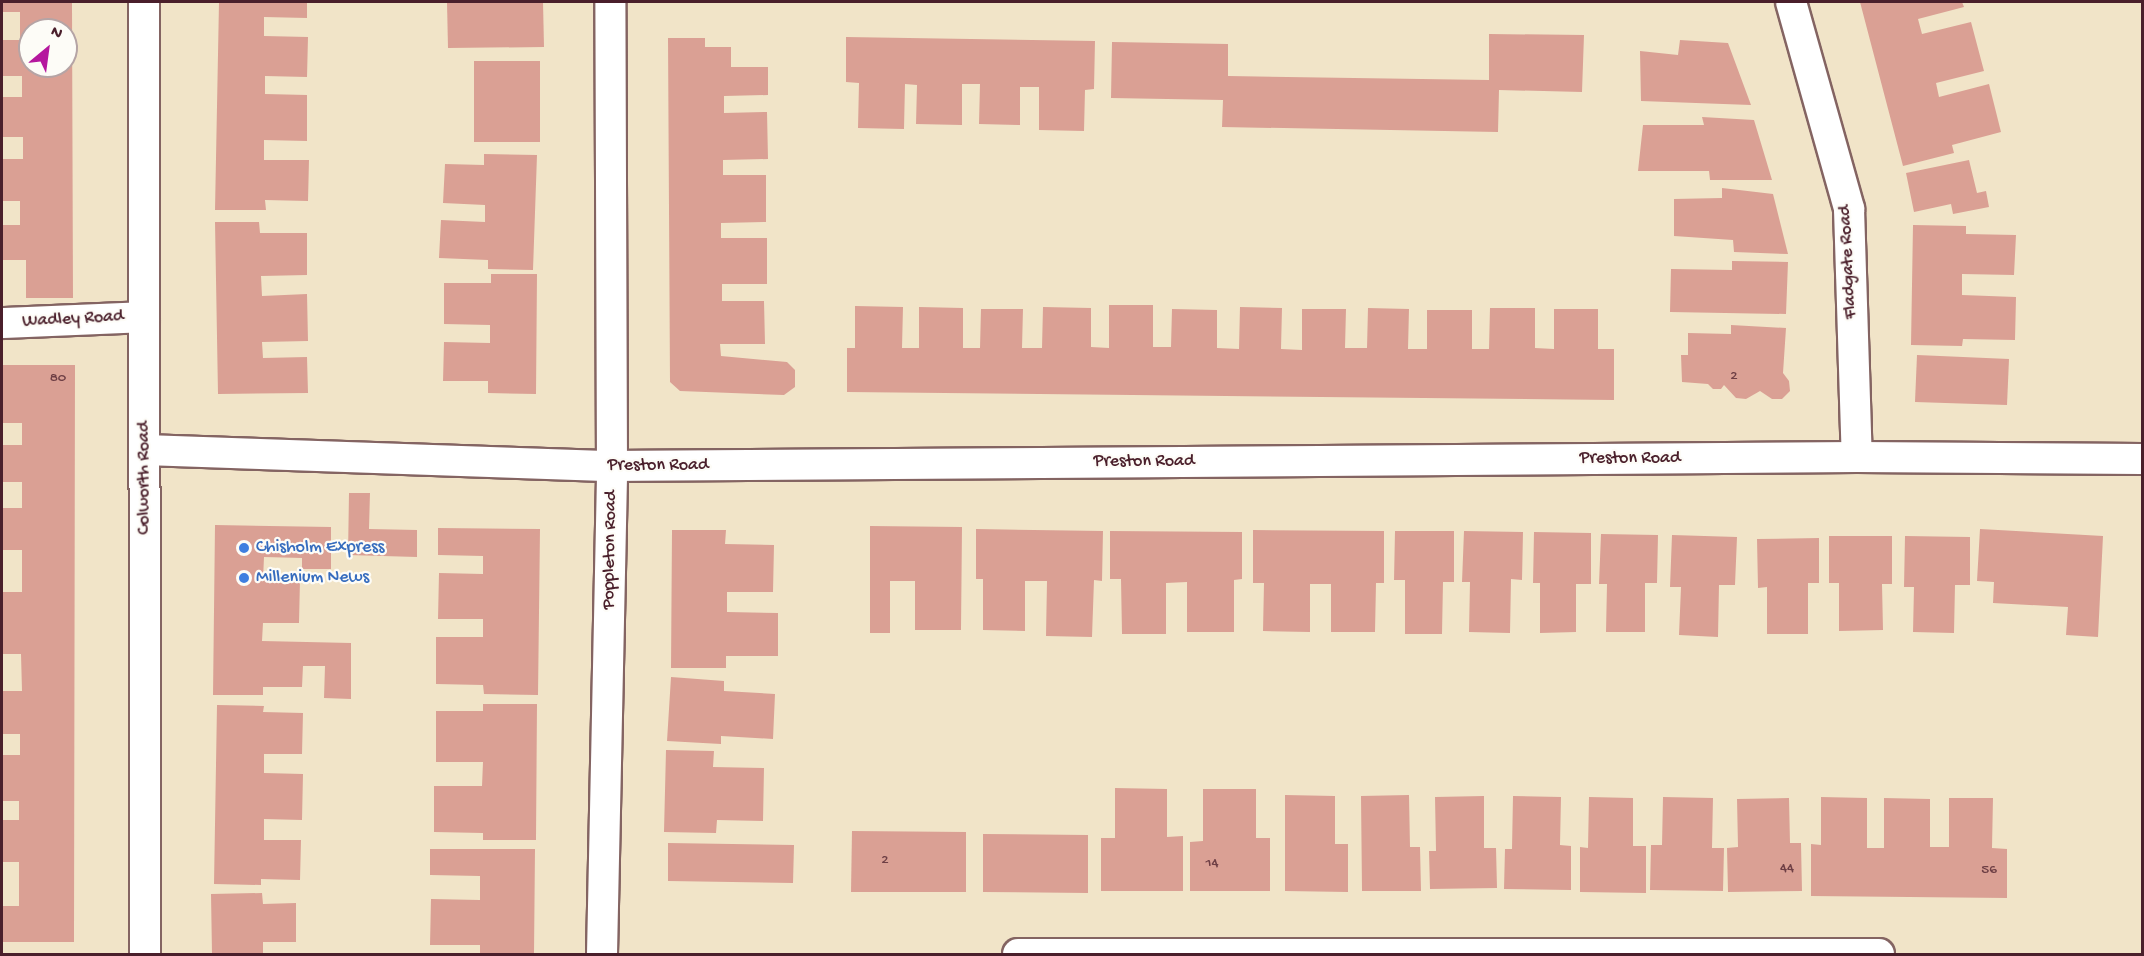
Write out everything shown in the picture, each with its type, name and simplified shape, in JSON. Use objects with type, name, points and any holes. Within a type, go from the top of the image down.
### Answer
[{"type":"street","name":"Colworth Road","points":[[144,2],[145,954]]},
{"type":"street","name":"Poppleton Road","points":[[602,954],[612,466],[610,2]]},
{"type":"street","name":"Fladgate Road","points":[[1791,2],[1849,209],[1857,457]]},
{"type":"street","name":"Wadley Road","points":[[2,323],[144,316]]},
{"type":"street","name":"Preston Road","points":[[145,450],[612,466],[1857,457],[2142,459]]},
{"type":"street","points":[[1018,954],[1879,954]]},
{"type":"building","points":[[2,2],[72,2],[72,18],[20,18],[20,12],[2,12]]},
{"type":"building","points":[[219,2],[307,2],[307,18],[264,17],[264,36],[308,37],[307,77],[265,76],[265,94],[307,95],[307,141],[264,140],[264,160],[309,160],[308,201],[265,200],[266,210],[215,210]]},
{"type":"building","points":[[447,2],[543,2],[544,47],[448,48]]},
{"type":"building","points":[[1860,2],[1962,2],[1964,7],[1918,19],[1922,34],[1971,22],[1984,71],[1936,83],[1939,97],[1989,84],[2001,132],[1952,145],[1954,153],[1903,166]]},
{"type":"building","points":[[1489,34],[1584,35],[1582,92],[1499,90],[1498,132],[1222,127],[1223,100],[1111,98],[1112,42],[1228,44],[1228,76],[1489,80]]},
{"type":"building","points":[[846,37],[1095,41],[1094,89],[1085,90],[1084,131],[1039,130],[1039,87],[1020,87],[1020,125],[979,124],[980,84],[962,84],[962,125],[916,124],[917,85],[905,84],[904,129],[858,128],[859,83],[846,82]]},
{"type":"building","points":[[668,38],[705,38],[705,47],[731,47],[731,67],[768,67],[768,95],[724,96],[724,113],[767,112],[768,159],[723,160],[723,175],[766,175],[766,222],[721,223],[721,238],[767,238],[767,284],[722,284],[722,301],[764,301],[765,344],[720,344],[721,356],[787,362],[795,370],[795,387],[784,395],[680,391],[670,382]]},
{"type":"building","points":[[2,40],[18,40],[18,76],[2,76]]},
{"type":"building","points":[[1680,40],[1728,43],[1751,105],[1641,101],[1640,51],[1678,55]]},
{"type":"building","points":[[474,61],[540,61],[540,142],[474,142]]},
{"type":"building","points":[[22,78],[72,78],[73,298],[26,298],[26,260],[2,260],[2,225],[20,225],[20,201],[2,201],[2,159],[23,159],[23,137],[2,137],[2,97],[22,97]]},
{"type":"building","points":[[1702,117],[1754,120],[1772,180],[1710,180],[1709,171],[1638,171],[1643,125],[1704,125]]},
{"type":"building","points":[[484,154],[537,155],[533,270],[488,269],[488,260],[439,258],[441,220],[485,222],[485,205],[443,203],[445,164],[484,165]]},
{"type":"building","points":[[1969,160],[1977,193],[1986,191],[1989,207],[1953,214],[1951,204],[1914,212],[1906,173]]},
{"type":"building","points":[[1722,188],[1773,194],[1788,254],[1734,252],[1733,240],[1674,236],[1674,199],[1722,198]]},
{"type":"building","points":[[215,222],[259,222],[260,233],[307,233],[307,275],[261,276],[262,296],[307,294],[308,341],[262,342],[263,358],[307,357],[308,393],[218,394]]},
{"type":"building","points":[[1913,225],[1966,226],[1966,234],[2016,235],[2014,275],[1962,274],[1962,295],[2016,297],[2015,340],[1963,339],[1962,346],[1911,345]]},
{"type":"building","points":[[1732,261],[1788,262],[1786,314],[1670,312],[1671,269],[1732,270]]},
{"type":"building","points":[[491,274],[537,274],[536,394],[488,393],[488,381],[443,381],[444,342],[490,343],[490,325],[444,324],[444,283],[491,283]]},
{"type":"building","points":[[1109,305],[1153,305],[1153,347],[1171,347],[1172,309],[1217,310],[1217,348],[1239,349],[1240,307],[1282,308],[1281,349],[1302,350],[1302,309],[1346,309],[1345,348],[1367,348],[1368,308],[1409,309],[1408,349],[1427,349],[1427,310],[1472,310],[1472,349],[1489,349],[1490,308],[1535,308],[1535,348],[1554,349],[1554,309],[1598,309],[1598,349],[1614,349],[1614,400],[847,392],[847,348],[855,348],[855,306],[903,307],[902,348],[919,348],[919,307],[963,308],[963,348],[980,348],[981,309],[1023,309],[1022,348],[1042,348],[1043,307],[1091,308],[1091,347],[1109,348]]},
{"type":"building","points":[[1731,325],[1786,328],[1783,373],[1789,381],[1790,391],[1782,399],[1772,399],[1760,391],[1746,399],[1736,398],[1724,385],[1721,389],[1713,389],[1708,384],[1682,382],[1681,355],[1688,355],[1688,333],[1731,334]]},
{"type":"building","points":[[1917,355],[2009,359],[2007,405],[1915,402]]},
{"type":"building","points":[[2,365],[75,365],[74,942],[2,942],[2,906],[19,906],[19,862],[2,862],[2,820],[19,820],[19,801],[2,801],[2,755],[20,755],[20,734],[2,734],[2,691],[22,691],[21,654],[2,654],[2,592],[22,592],[22,550],[2,550],[2,508],[22,508],[22,482],[2,482],[2,445],[22,445],[22,423],[2,423]]},
{"type":"building","points":[[349,493],[370,493],[369,529],[417,530],[417,557],[348,555]]},
{"type":"building","points":[[215,525],[331,527],[331,569],[302,569],[302,558],[264,557],[263,580],[300,580],[299,623],[263,623],[262,641],[351,643],[351,699],[324,698],[325,666],[303,666],[302,687],[263,687],[263,695],[213,695]]},
{"type":"building","points":[[870,526],[962,527],[961,630],[915,630],[915,581],[890,581],[890,633],[870,633]]},
{"type":"building","points":[[438,528],[540,529],[538,695],[484,694],[483,685],[436,684],[436,637],[483,637],[483,619],[438,619],[439,573],[483,574],[483,556],[438,555]]},
{"type":"building","points":[[976,529],[1103,531],[1102,581],[1094,580],[1092,637],[1046,636],[1047,581],[1025,581],[1025,631],[983,630],[983,579],[976,579]]},
{"type":"building","points":[[1980,529],[2103,536],[2098,637],[2066,635],[2068,607],[1993,603],[1994,582],[1977,581]]},
{"type":"building","points":[[672,530],[726,530],[725,544],[774,545],[773,592],[727,592],[727,612],[778,613],[778,656],[726,656],[726,668],[671,668]]},
{"type":"building","points":[[1253,530],[1384,531],[1384,583],[1376,583],[1375,632],[1331,632],[1331,584],[1310,584],[1310,632],[1263,631],[1264,583],[1253,583]]},
{"type":"building","points":[[1110,531],[1242,532],[1242,579],[1234,580],[1234,632],[1187,632],[1187,582],[1166,583],[1166,634],[1122,634],[1121,579],[1110,579]]},
{"type":"building","points":[[1395,531],[1454,531],[1454,582],[1443,582],[1442,634],[1405,634],[1405,580],[1394,580]]},
{"type":"building","points":[[1464,531],[1523,532],[1522,580],[1511,579],[1510,633],[1469,632],[1470,582],[1462,582]]},
{"type":"building","points":[[1534,532],[1591,533],[1591,584],[1576,584],[1576,632],[1540,633],[1540,583],[1533,583]]},
{"type":"building","points":[[1601,534],[1658,535],[1657,583],[1645,583],[1645,632],[1606,632],[1607,584],[1599,584]]},
{"type":"building","points":[[1672,535],[1737,537],[1735,585],[1719,585],[1718,637],[1679,635],[1681,587],[1670,587]]},
{"type":"building","points":[[1829,536],[1892,536],[1892,584],[1882,584],[1883,630],[1839,631],[1839,583],[1829,583]]},
{"type":"building","points":[[1905,536],[1970,537],[1970,585],[1955,585],[1954,633],[1913,632],[1914,587],[1904,587]]},
{"type":"building","points":[[1819,538],[1819,583],[1808,583],[1808,634],[1767,634],[1767,587],[1758,588],[1757,539]]},
{"type":"building","points":[[671,677],[724,681],[724,691],[775,694],[773,739],[721,736],[721,744],[667,741]]},
{"type":"building","points":[[483,704],[537,704],[536,840],[483,840],[483,833],[434,832],[434,786],[482,786],[483,762],[436,762],[436,711],[483,711]]},
{"type":"building","points":[[217,705],[264,706],[263,712],[303,713],[302,754],[264,754],[264,773],[303,774],[302,820],[264,819],[264,840],[301,840],[300,880],[261,879],[261,885],[214,884]]},
{"type":"building","points":[[666,750],[714,751],[713,767],[764,768],[763,821],[717,820],[716,833],[664,832]]},
{"type":"building","points":[[1115,788],[1167,789],[1167,837],[1183,836],[1183,891],[1101,891],[1101,838],[1115,838]]},
{"type":"building","points":[[1203,789],[1256,789],[1256,838],[1270,838],[1270,891],[1190,891],[1190,842],[1203,841]]},
{"type":"building","points":[[1285,795],[1335,796],[1335,844],[1348,844],[1348,892],[1285,891]]},
{"type":"building","points":[[1409,795],[1410,847],[1420,847],[1421,891],[1362,891],[1361,796]]},
{"type":"building","points":[[1484,796],[1484,848],[1496,848],[1497,888],[1430,889],[1429,851],[1436,851],[1435,797]]},
{"type":"building","points":[[1513,796],[1561,797],[1560,845],[1571,846],[1571,890],[1504,889],[1505,849],[1512,849]]},
{"type":"building","points":[[1589,797],[1633,798],[1633,846],[1646,846],[1646,893],[1580,892],[1580,847],[1588,848]]},
{"type":"building","points":[[1663,797],[1713,798],[1712,848],[1724,848],[1723,891],[1650,890],[1651,845],[1662,845]]},
{"type":"building","points":[[1821,797],[1867,798],[1867,848],[1884,848],[1884,798],[1930,799],[1930,847],[1949,847],[1949,798],[1993,798],[1992,848],[2007,849],[2007,898],[1811,896],[1811,844],[1821,845]]},
{"type":"building","points":[[1789,798],[1790,843],[1801,843],[1802,891],[1728,892],[1727,848],[1738,847],[1737,799]]},
{"type":"building","points":[[852,831],[966,832],[966,892],[851,892]]},
{"type":"building","points":[[983,834],[1088,835],[1088,893],[983,892]]},
{"type":"building","points":[[668,843],[794,845],[793,883],[668,881]]},
{"type":"building","points":[[430,849],[535,849],[534,954],[480,954],[480,945],[430,945],[431,899],[480,900],[480,876],[430,875]]},
{"type":"building","points":[[262,893],[263,904],[296,903],[296,942],[263,942],[263,954],[212,954],[211,894]]},
{"type":"place","name":"Chisholm Express","points":[[244,548]]},
{"type":"place","name":"Millenium News","points":[[244,578]]}]
